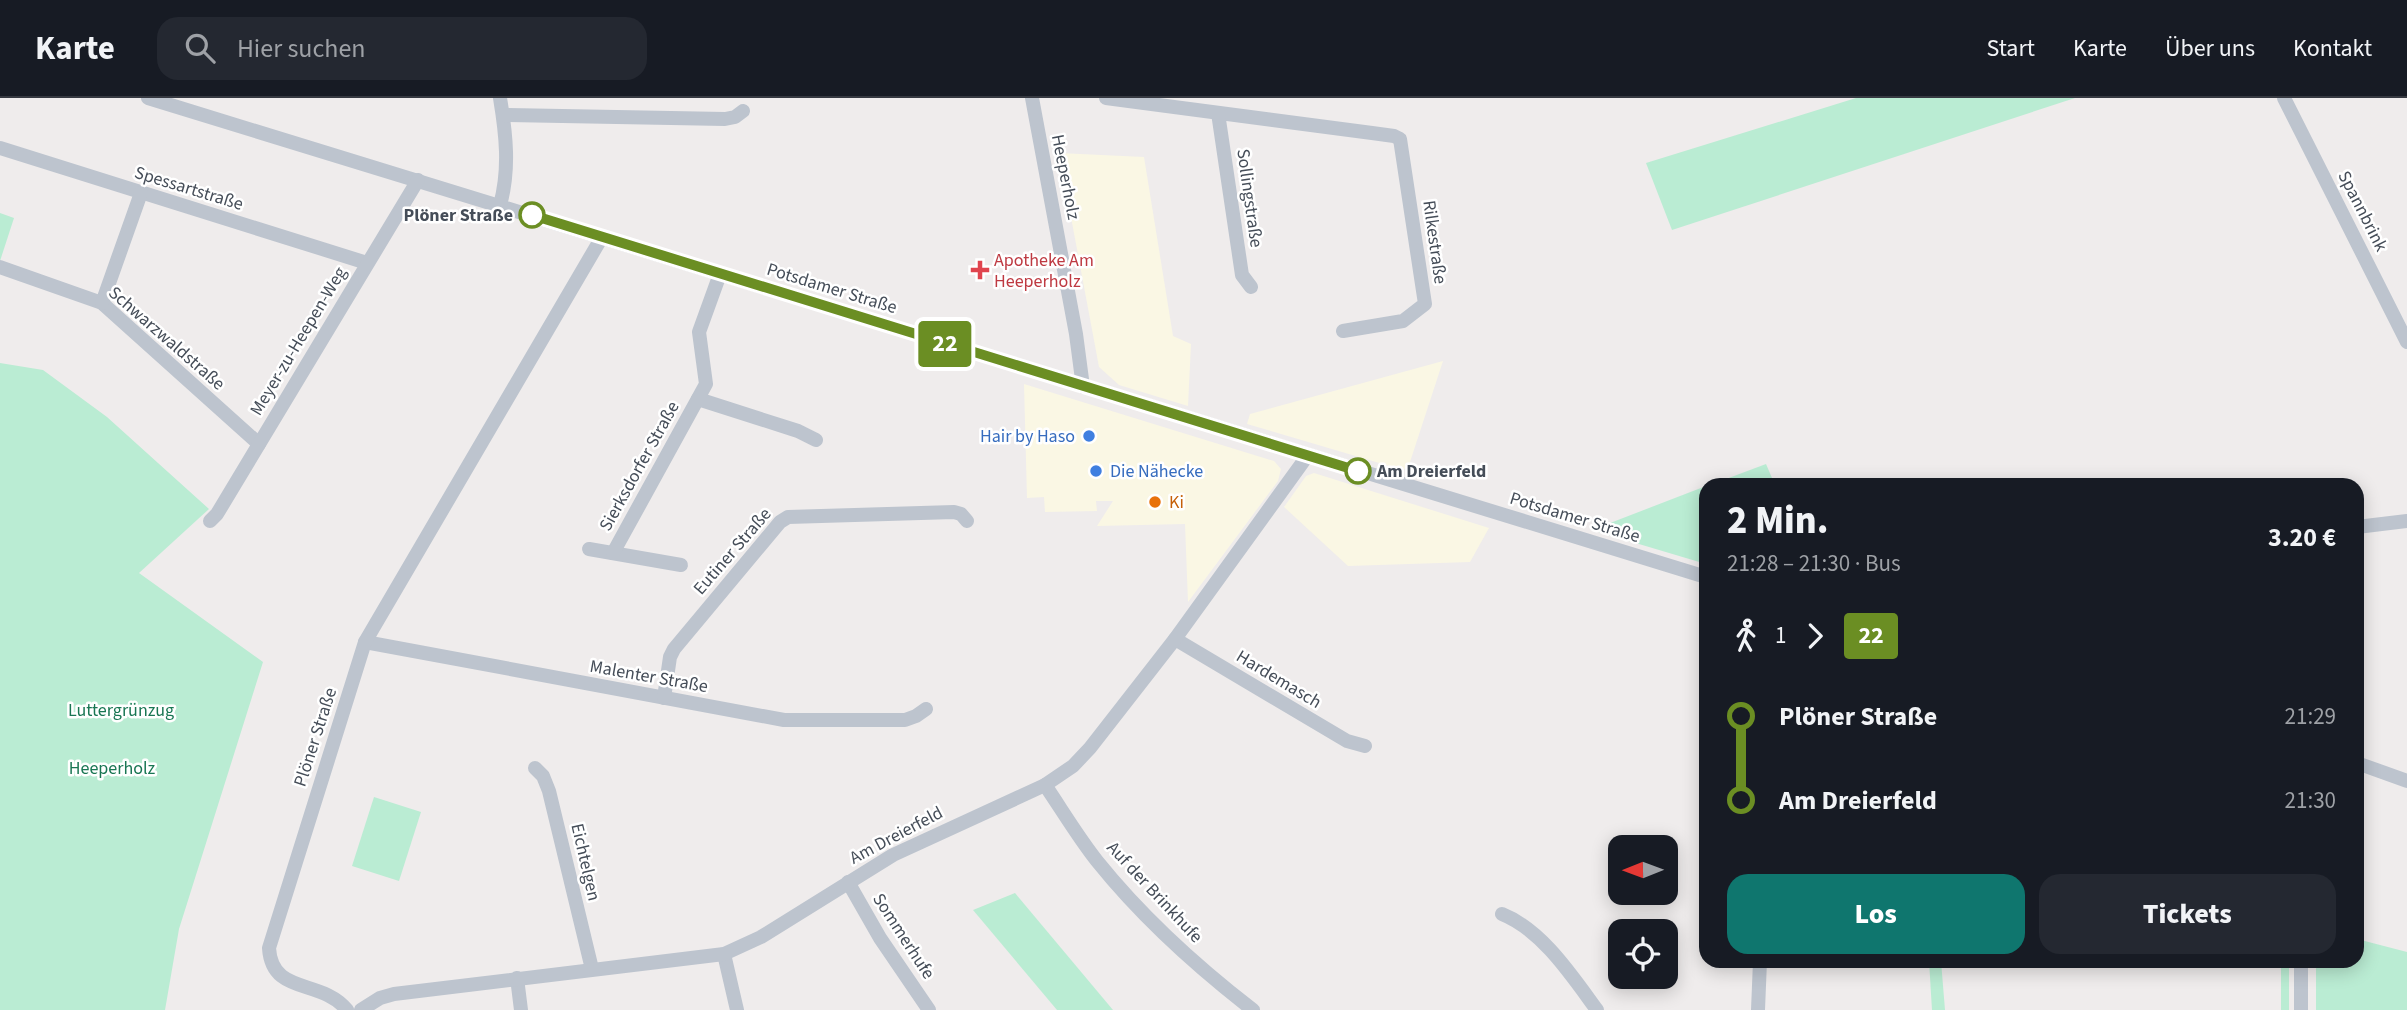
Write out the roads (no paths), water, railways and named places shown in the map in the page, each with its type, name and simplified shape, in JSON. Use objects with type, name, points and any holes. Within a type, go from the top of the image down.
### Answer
[{"type":"street","name":"Potsdamer Straße","points":[[148,98],[181,103],[418,180],[1083,387],[1699,575]]},
{"type":"street","points":[[499,98],[507,148],[500,205]]},
{"type":"street","name":"Heeperholz","points":[[1032,98],[1074,323],[1083,387]]},
{"type":"street","points":[[1106,98],[1218,113]]},
{"type":"street","name":"Spannbrink","points":[[2284,98],[2407,342]]},
{"type":"street","points":[[503,116],[725,119],[735,117],[743,111]]},
{"type":"street","name":"Rilkestraße","points":[[1218,113],[1400,139],[1425,304],[1403,321],[1343,331]]},
{"type":"street","name":"Sollingstraße","points":[[1218,113],[1242,275],[1251,287]]},
{"type":"street","name":"Spessartstraße","points":[[0,148],[367,263]]},
{"type":"street","name":"Meyer-zu-Heepen-Weg","points":[[210,521],[217,514],[418,180]]},
{"type":"street","points":[[102,303],[141,194]]},
{"type":"street","name":"Plöner Straße","points":[[347,1010],[333,997],[288,981],[279,975],[273,969],[269,948],[365,642],[602,237]]},
{"type":"street","name":"Schwarzwaldstraße","points":[[0,267],[102,303],[259,444]]},
{"type":"street","name":"Sierksdorfer Straße","points":[[613,553],[706,384],[699,332],[720,274]]},
{"type":"street","name":"Sierksdorfer Straße","points":[[698,399],[797,431],[816,440]]},
{"type":"street","name":"Am Dreierfeld","points":[[361,1010],[380,998],[394,994],[724,954],[761,937],[887,858],[1045,785],[1073,766],[1090,748],[1175,639],[1308,456]]},
{"type":"street","name":"Eutiner Straße","points":[[664,698],[670,657],[674,649],[780,522],[788,517],[954,512],[961,514],[967,521]]},
{"type":"street","points":[[2364,526],[2407,521]]},
{"type":"street","name":"Sierksdorfer Straße","points":[[589,549],[681,565]]},
{"type":"street","name":"Hardemasch","points":[[1175,639],[1347,741],[1365,746]]},
{"type":"street","name":"Malenter Straße","points":[[365,642],[796,721],[905,720],[926,709]]},
{"type":"street","points":[[2364,766],[2407,781]]},
{"type":"street","name":"Eichtelgen","points":[[535,768],[543,776],[549,791],[592,968]]},
{"type":"street","name":"Auf der Brinkhufe","points":[[1045,785],[1096,859],[1135,905],[1185,955],[1253,1010]]},
{"type":"street","name":"Sommerhufe","points":[[848,883],[929,1010]]},
{"type":"street","points":[[1502,914],[1533,931],[1597,1010]]},
{"type":"street","points":[[724,954],[737,1010]]},
{"type":"street","points":[[1758,1010],[1760,968]]},
{"type":"street","points":[[2301,968],[2301,1010]]},
{"type":"street","points":[[517,978],[521,1010]]},
{"type":"place","name":"Plöner Straße","points":[[532,215]]},
{"type":"place","name":"Apotheke Am Heeperholz","points":[[980,270]]},
{"type":"place","name":"Hair by Haso","points":[[1089,436]]},
{"type":"place","name":"Die Nähecke","points":[[1096,471]]},
{"type":"place","name":"Am Dreierfeld","points":[[1358,471]]},
{"type":"place","name":"Ki","points":[[1155,502]]},
{"type":"park label","name":"Luttergrünzug","points":[[121,710]]}]
